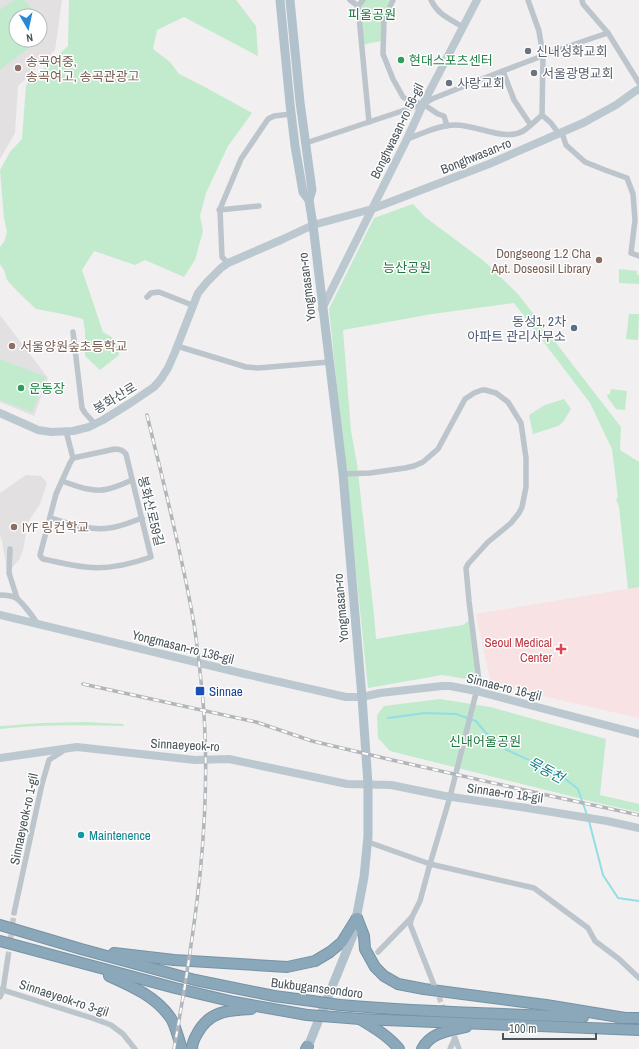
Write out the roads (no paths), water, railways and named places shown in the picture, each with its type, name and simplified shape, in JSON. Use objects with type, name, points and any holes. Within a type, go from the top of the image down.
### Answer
[{"type":"highway","points":[[80,949],[174,960],[287,967],[315,961],[334,949],[342,942],[357,918]]},
{"type":"highway","points":[[357,918],[364,936],[365,948],[375,967],[384,976],[398,984],[625,1018]]},
{"type":"highway","name":"Bukbuganseondoro","points":[[0,925],[80,949],[195,980],[274,996],[340,1005],[448,1013],[639,1018]]},
{"type":"highway","name":"Bukbuganseondoro","points":[[0,942],[234,1002],[307,1014],[360,1019],[639,1030]]},
{"type":"highway","points":[[81,964],[131,986],[152,998],[171,1018],[182,1049]]},
{"type":"highway","points":[[192,1049],[192,1045],[201,1026],[211,1017],[230,1010],[270,1008]]},
{"type":"highway","points":[[360,1019],[387,1036],[399,1049]]},
{"type":"highway","points":[[422,1049],[428,1040],[437,1034],[479,1024]]},
{"type":"main road","name":"Yongmasan-ro","points":[[280,0],[295,146],[303,192],[309,200]]},
{"type":"main road","name":"Yongmasan-ro","points":[[290,0],[300,102],[312,190],[309,200],[343,474],[368,784],[368,842],[357,918],[352,937],[307,1048]]},
{"type":"street","points":[[350,0],[360,2],[369,122]]},
{"type":"street","points":[[393,0],[384,20],[383,54],[393,79],[403,97],[409,101],[423,104],[438,114],[444,116],[447,126]]},
{"type":"street","points":[[432,0],[438,12],[463,27]]},
{"type":"street","name":"Bonghwasan-ro 56-gil","points":[[322,309],[423,104],[477,0]]},
{"type":"street","points":[[528,0],[539,31],[543,56],[542,115]]},
{"type":"street","points":[[582,0],[583,4],[608,33],[639,83]]},
{"type":"street","points":[[306,143],[423,104],[502,71],[608,33]]},
{"type":"street","points":[[502,71],[514,100],[530,124]]},
{"type":"street","name":"Bonghwasan-ro","points":[[312,225],[372,209],[489,164],[589,120],[616,105],[639,89]]},
{"type":"street","points":[[228,263],[222,257],[220,210],[241,159],[268,119],[274,116],[291,114]]},
{"type":"street","points":[[407,139],[454,124],[465,125],[505,135],[517,134],[542,115]]},
{"type":"street","points":[[542,115],[552,123],[566,144],[585,162],[626,178],[633,194],[634,220],[631,253],[639,256]]},
{"type":"street","points":[[220,210],[259,206]]},
{"type":"street","name":"봉화산로","points":[[0,413],[38,430],[51,432],[73,431],[89,427],[132,402],[154,387],[168,368],[198,293],[221,268],[228,263],[312,225]]},
{"type":"street","points":[[147,297],[151,293],[159,292],[192,305]]},
{"type":"street","points":[[73,332],[82,408],[95,424]]},
{"type":"street","points":[[177,346],[246,367],[258,368],[329,362]]},
{"type":"street","points":[[343,474],[370,473],[406,468],[423,462],[438,449],[465,399],[474,393],[485,390],[496,393],[508,402],[521,423],[526,458],[526,487],[522,507],[511,523],[488,542],[466,568],[479,681],[450,797],[420,901],[412,916],[410,924],[434,985]]},
{"type":"street","points":[[66,431],[73,458]]},
{"type":"street","name":"봉화산로59길","points":[[115,448],[120,449],[126,454],[132,480],[151,557],[103,568],[87,567],[44,559],[41,557],[40,555],[56,494],[73,458],[115,448]]},
{"type":"street","points":[[62,481],[97,491],[108,489],[132,480]]},
{"type":"street","points":[[50,518],[80,526],[107,528],[122,526],[142,518]]},
{"type":"street","points":[[10,549],[9,574],[17,598],[33,616],[37,623]]},
{"type":"street","points":[[0,595],[17,598]]},
{"type":"street","name":"Yongmasan-ro 136-gil","points":[[0,615],[252,676],[346,697],[362,697]]},
{"type":"street","name":"Sinnae-ro 16-gil","points":[[362,697],[388,692],[450,686],[476,691],[639,734]]},
{"type":"street","name":"Sinnaeyeok-ro","points":[[0,758],[77,747],[195,760],[229,759],[347,784],[368,784]]},
{"type":"street","name":"Sinnaeyeok-ro 1-gil","points":[[14,913],[49,760],[61,752],[77,747]]},
{"type":"street","name":"Sinnae-ro 18-gil","points":[[368,784],[391,785],[450,797],[578,816],[639,828]]},
{"type":"street","points":[[368,842],[430,864],[534,888],[588,928],[595,942],[619,959],[639,978]]},
{"type":"street","points":[[378,952],[412,916]]},
{"type":"street","points":[[0,997],[8,957]]},
{"type":"street","name":"Sinnaeyeok-ro 3-gil","points":[[2,990],[111,1025],[123,1034],[135,1049]]},
{"type":"street","points":[[450,1049],[455,1038],[459,1049]]},
{"type":"waterway","name":"묵동천","points":[[388,718],[425,713],[456,714],[476,721],[485,732],[505,749],[559,774],[578,789],[587,815]]},
{"type":"waterway","name":"묵동천","points":[[589,821],[603,875],[618,898],[639,901]]},
{"type":"tunnel","points":[[8,957],[14,913]]},
{"type":"tunnel","points":[[436,989],[445,1013]]},
{"type":"railway","points":[[147,415],[177,538],[194,622],[202,690],[205,735],[206,780],[200,870],[189,960],[174,1049]]},
{"type":"railway","points":[[83,684],[256,722],[312,741],[392,760],[639,815]]},
{"type":"place","name":"신내성화교회","points":[[528,51]]},
{"type":"place","name":"현대스포츠센터","points":[[401,60]]},
{"type":"place","name":"송곡여중, 송곡여고, 송곡관광고","points":[[18,68]]},
{"type":"place","name":"서울광명교회","points":[[534,73]]},
{"type":"place","name":"사랑교회","points":[[449,83]]},
{"type":"place","name":"Dongseong 1.2 Cha Apt. Doseosil Library","points":[[599,260]]},
{"type":"place","name":"동성1, 2차 아파트 관리사무소","points":[[574,328]]},
{"type":"place","name":"서울양원숲초등학교","points":[[12,346]]},
{"type":"place","name":"운동장","points":[[21,388]]},
{"type":"place","name":"IYF 링컨학교","points":[[14,527]]},
{"type":"place","name":"Seoul Medical Center","points":[[561,649]]},
{"type":"place","name":"Sinnae","points":[[200,691]]},
{"type":"place","name":"Maintenence","points":[[81,835]]},
{"type":"park label","name":"피울공원","points":[[372,14]]},
{"type":"park label","name":"능산공원","points":[[407,267]]},
{"type":"park label","name":"신내어울공원","points":[[485,741]]}]
